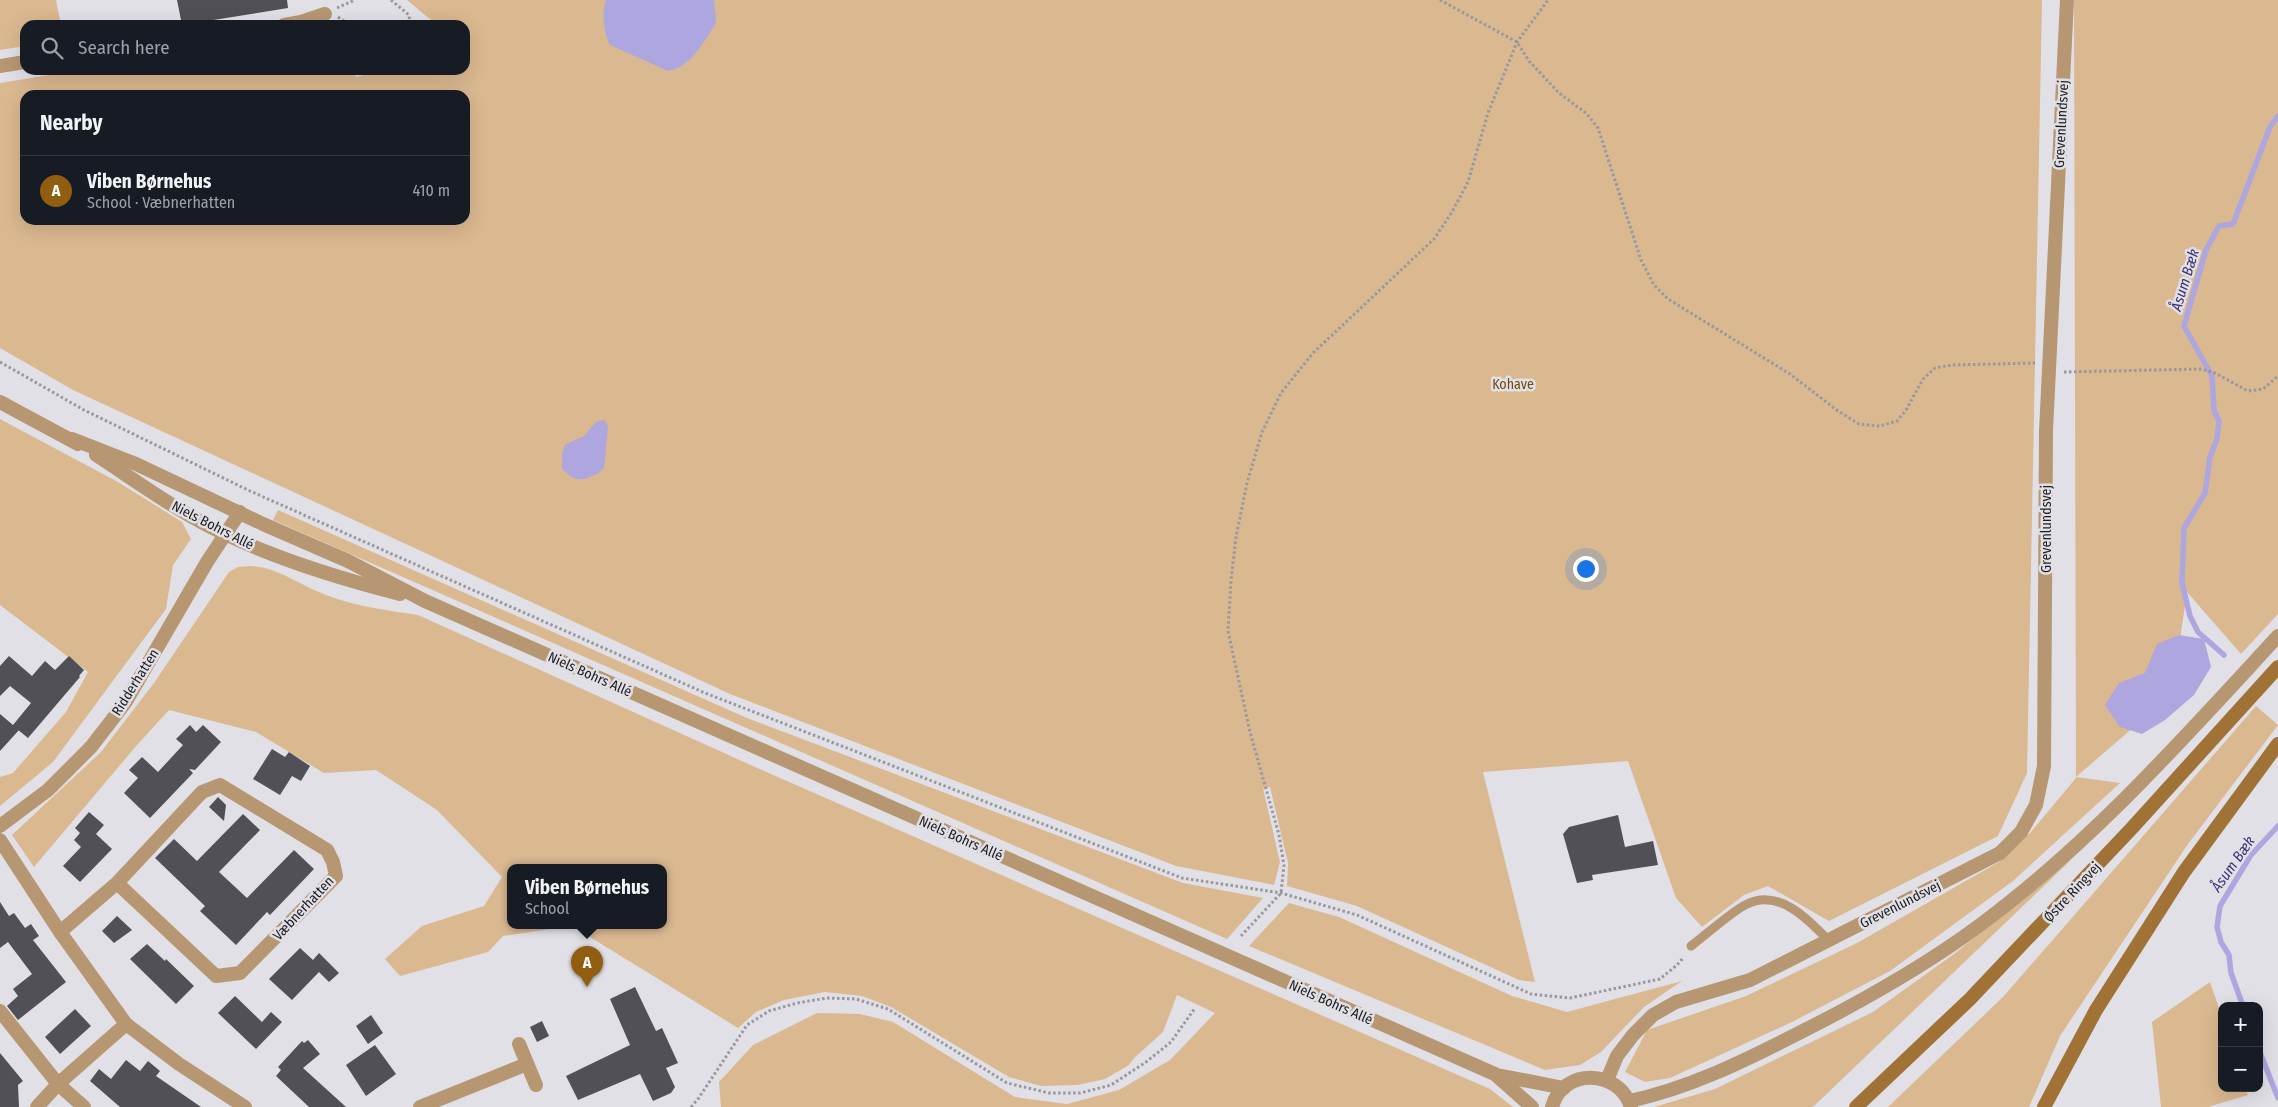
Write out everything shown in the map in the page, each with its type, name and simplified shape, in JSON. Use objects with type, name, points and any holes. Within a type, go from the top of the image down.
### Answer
[{"type":"main road","name":"Østre Ringvej","points":[[1856,1107],[1970,999],[2132,828],[2278,667]]},
{"type":"main road","points":[[2044,1107],[2106,994],[2184,872],[2278,744]]},
{"type":"street","name":"Grevenlundsvej","points":[[1607,1080],[1617,1056],[1633,1034],[1653,1015],[1676,1002],[1750,980],[2000,852],[2020,832],[2036,805],[2044,766],[2046,431],[2067,0]]},
{"type":"street","points":[[307,20],[325,14]]},
{"type":"street","points":[[0,66],[20,63]]},
{"type":"street","name":"Niels Bohrs Allé","points":[[0,402],[72,439],[136,464],[348,561],[425,601],[1497,1075],[1564,1088]]},
{"type":"street","name":"Niels Bohrs Allé","points":[[72,439],[170,503],[225,534],[330,576],[425,601]]},
{"type":"street","name":"Ridderhatten","points":[[0,826],[48,790],[91,746],[125,703],[225,534],[240,512]]},
{"type":"street","points":[[1552,1107],[1557,1095],[1564,1088],[1584,1078],[1592,1077],[1607,1080],[1620,1088],[1630,1104],[1662,1094],[1760,1053],[1868,998],[1980,925],[2083,840],[2167,756],[2278,636]]},
{"type":"street","name":"Væbnerhatten","points":[[60,932],[116,883],[202,792],[220,785],[327,850],[333,862],[336,876],[240,973],[216,976],[116,883]]},
{"type":"street","points":[[0,840],[60,932],[126,1024],[178,1064],[245,1107]]},
{"type":"street","points":[[0,1011],[58,1084],[84,1107]]},
{"type":"street","points":[[37,1107],[58,1084],[126,1024]]},
{"type":"street","points":[[519,1044],[536,1085]]},
{"type":"street","points":[[420,1107],[527,1064]]},
{"type":"street","name":"Niels Bohrs Allé","points":[[1497,1075],[1532,1107]]},
{"type":"lane","points":[[1691,946],[1748,903],[1770,900],[1785,905],[1806,917],[1829,941]]},
{"type":"path","points":[[391,0],[409,15],[410,20]]},
{"type":"path","points":[[1440,0],[1517,42],[1529,61],[1559,93],[1587,114],[1598,128],[1641,260],[1654,285],[1668,299],[1790,374],[1838,412],[1859,424],[1880,426],[1897,421],[1906,410],[1924,379],[1935,368],[1952,365],[2200,369],[2214,373],[2248,391],[2263,389],[2278,376]]},
{"type":"path","points":[[1241,936],[1281,893],[1284,865],[1279,835],[1250,732],[1228,632],[1231,581],[1247,483],[1262,432],[1281,393],[1314,353],[1434,239],[1452,212],[1468,182],[1488,113],[1517,42],[1548,0]]},
{"type":"path","points":[[0,362],[84,410],[250,491],[705,693],[1182,878],[1281,893],[1357,915],[1531,994],[1570,998],[1660,979],[1677,965],[1691,946]]},
{"type":"path","points":[[690,1107],[698,1099],[747,1024],[769,1011],[797,1002],[827,998],[856,999],[888,1009],[1007,1083],[1049,1093],[1080,1093],[1111,1084],[1146,1062],[1171,1042],[1195,1008]]},
{"type":"green space","points":[[0,0],[56,0],[60,20],[20,20],[20,47],[0,50]]},
{"type":"green space","name":"Kohave","points":[[407,0],[2042,0],[2027,773],[1998,836],[1829,921],[1768,886],[1744,895],[1702,927],[1676,898],[1628,761],[1483,772],[1535,982],[1519,980],[1357,906],[1287,886],[1288,863],[1270,787],[1263,788],[1280,862],[1274,885],[1176,866],[730,694],[73,390],[0,348],[0,83],[49,75],[355,75],[356,77],[364,75],[470,75],[470,20],[431,20]]},
{"type":"green space","points":[[2074,0],[2278,0],[2278,614],[2241,654],[2187,592],[2172,694],[2076,777],[2120,783],[2013,881],[1890,971],[1792,1022],[1670,1078],[1645,1082],[1625,1072],[1647,1030],[1746,996],[1857,943],[1999,862],[2031,832],[2076,778]]},
{"type":"green space","points":[[0,419],[118,482],[182,522],[191,539],[173,565],[166,609],[53,762],[0,806],[0,777],[13,773],[66,712],[88,672],[0,605]]},
{"type":"green space","points":[[278,510],[747,718],[1183,883],[1263,898],[1227,939],[273,520]]},
{"type":"green space","points":[[250,566],[275,571],[339,600],[378,609],[418,615],[764,771],[1490,1089],[1513,1107],[721,1107],[719,1082],[753,1045],[817,1013],[860,1014],[893,1022],[1015,1097],[1067,1104],[1119,1090],[1170,1060],[1215,1013],[1177,995],[1163,1032],[1134,1058],[1129,1065],[1105,1079],[1078,1085],[1041,1086],[1009,1077],[891,1007],[862,996],[825,992],[784,1000],[756,1012],[738,1028],[577,929],[667,929],[667,864],[507,864],[507,929],[551,929],[503,936],[488,952],[400,976],[385,959],[422,926],[484,906],[502,877],[437,810],[376,770],[324,773],[256,732],[169,710],[34,867],[12,835],[101,752],[154,683],[229,572],[238,567]]},
{"type":"green space","points":[[2256,706],[2278,725],[2188,844],[2060,1036],[2029,1107],[1888,1107],[2003,997]]},
{"type":"green space","points":[[2072,859],[1813,1107],[1654,1107],[1715,1089],[1873,1012],[1954,954]]},
{"type":"green space","points":[[1289,903],[1339,917],[1512,996],[1567,1012],[1682,981],[1644,1007],[1601,1052],[1580,1065],[1545,1070],[1249,946]]},
{"type":"green space","points":[[2210,982],[2218,1005],[2218,1092],[2247,1092],[2248,1095],[2208,1107],[2161,1107],[2152,1022]]},
{"type":"shaded area","points":[[606,0],[714,0],[715,25],[690,60],[676,69],[668,71],[610,45],[604,23],[604,5]]},
{"type":"shaded area","points":[[603,420],[608,427],[604,468],[590,477],[578,479],[572,477],[562,469],[562,454],[565,445],[584,436],[596,422]]},
{"type":"shaded area","points":[[2179,635],[2204,639],[2211,667],[2194,695],[2165,720],[2142,734],[2120,727],[2105,705],[2119,683],[2145,673],[2157,644]]},
{"type":"building","points":[[177,0],[287,0],[288,8],[213,20],[181,20]]},
{"type":"building","points":[[9,656],[32,676],[45,661],[55,670],[69,656],[84,670],[28,738],[19,730],[0,751],[0,714],[13,725],[31,703],[10,686],[0,696],[0,666]]},
{"type":"building","points":[[190,725],[196,732],[203,725],[221,742],[195,770],[189,769],[193,773],[150,818],[124,793],[138,778],[129,770],[142,757],[158,772],[183,745],[176,739]]},
{"type":"building","points":[[272,749],[285,757],[289,752],[310,766],[301,781],[292,776],[280,795],[253,779]]},
{"type":"building","points":[[218,797],[226,805],[224,821],[209,807]]},
{"type":"building","points":[[89,812],[104,825],[96,834],[112,849],[80,882],[63,866],[81,847],[74,840],[80,833],[75,828]]},
{"type":"building","points":[[243,814],[260,830],[219,872],[247,898],[294,850],[314,869],[270,915],[267,912],[236,945],[200,911],[205,906],[155,858],[174,839],[197,861]]},
{"type":"building","points":[[1618,815],[1625,847],[1653,841],[1658,865],[1592,875],[1593,880],[1577,883],[1563,834],[1569,827]]},
{"type":"building","points":[[0,902],[9,916],[14,913],[25,928],[31,924],[39,936],[33,940],[66,982],[18,1020],[7,1006],[18,996],[13,989],[32,974],[8,942],[0,948]]},
{"type":"building","points":[[117,916],[132,930],[114,943],[102,931]]},
{"type":"building","points":[[147,944],[194,986],[176,1004],[130,959]]},
{"type":"building","points":[[300,948],[313,960],[319,953],[339,973],[329,982],[319,972],[292,1000],[269,979]]},
{"type":"building","points":[[635,987],[656,1031],[662,1028],[678,1063],[666,1068],[675,1087],[671,1093],[653,1101],[640,1074],[578,1100],[566,1076],[630,1045],[610,999]]},
{"type":"building","points":[[235,996],[262,1022],[271,1012],[282,1022],[256,1049],[218,1013]]},
{"type":"building","points":[[75,1009],[91,1026],[60,1054],[45,1037]]},
{"type":"building","points":[[371,1015],[383,1033],[368,1044],[356,1026]]},
{"type":"building","points":[[542,1021],[549,1036],[537,1042],[530,1027]]},
{"type":"building","points":[[308,1040],[320,1054],[303,1068],[346,1107],[309,1107],[276,1076],[281,1070],[278,1067],[302,1041],[304,1043]]},
{"type":"building","points":[[375,1045],[396,1074],[366,1096],[346,1065]]},
{"type":"building","points":[[0,1053],[23,1081],[18,1085],[19,1107],[0,1107]]},
{"type":"building","points":[[126,1060],[140,1071],[148,1061],[160,1071],[156,1076],[201,1107],[120,1107],[90,1081],[99,1069],[111,1079]]},
{"type":"waterway","name":"Åsum Bæk","points":[[2224,655],[2198,632],[2190,616],[2182,583],[2184,528],[2205,493],[2210,457],[2217,439],[2219,421],[2214,411],[2212,376],[2184,326],[2206,250],[2219,226],[2233,224],[2270,127],[2278,116]]},
{"type":"waterway","name":"Åsum Bæk","points":[[2242,1002],[2231,973],[2229,955],[2221,942],[2217,927],[2220,906],[2251,855],[2278,826]]},
{"type":"waterway","name":"Åsum Bæk","points":[[2263,1060],[2278,1098]]},
{"type":"place","name":"Viben Børnehus","points":[[587,987]]}]
